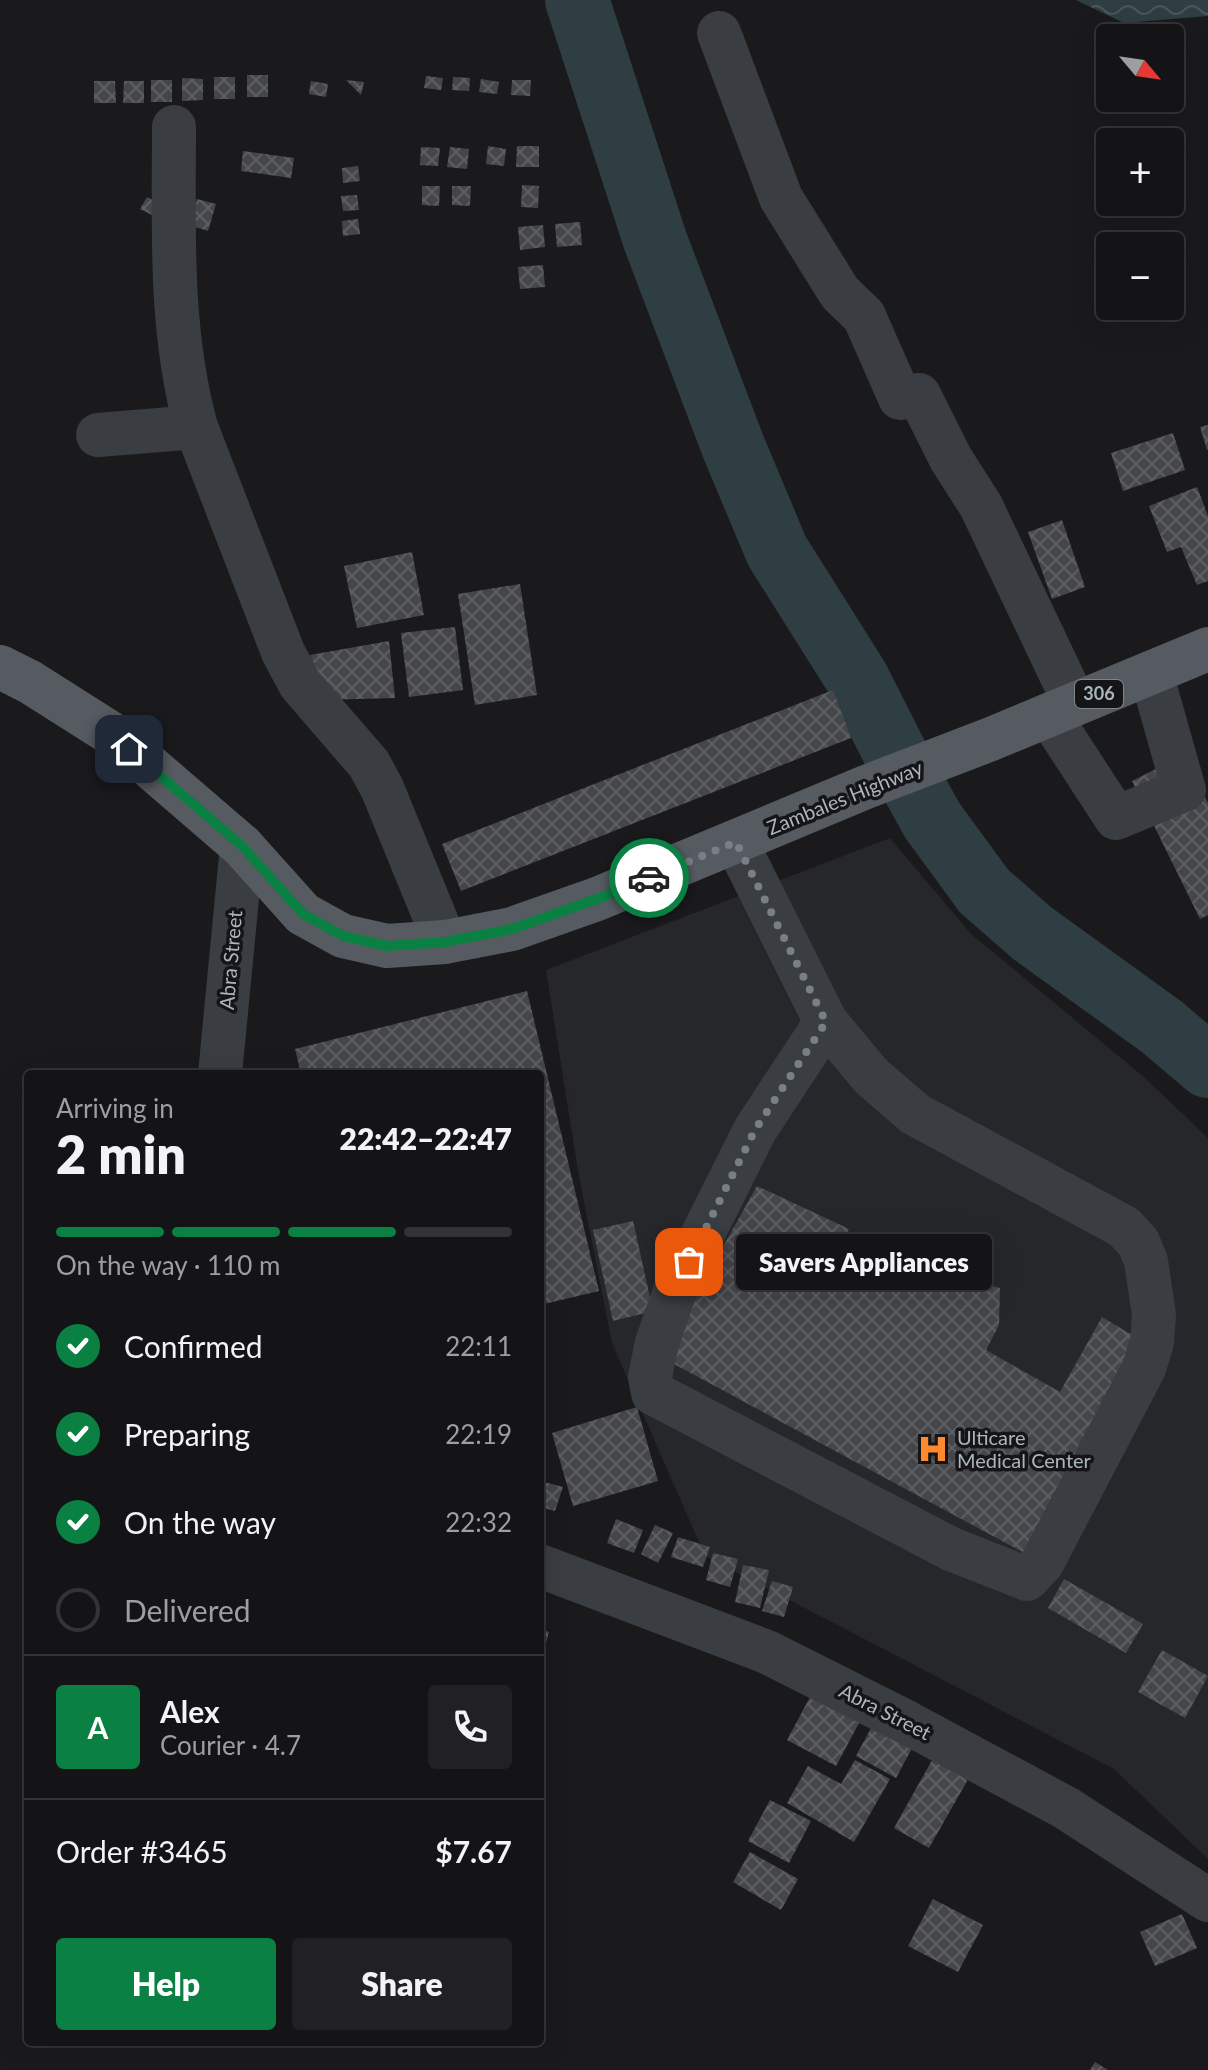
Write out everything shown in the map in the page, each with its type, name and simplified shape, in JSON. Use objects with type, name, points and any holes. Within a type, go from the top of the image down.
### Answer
[{"type":"main road","name":"Zambales Highway","points":[[0,667],[30,682],[112,734],[242,846],[303,914],[343,936],[387,946],[445,942],[512,929],[597,899],[1208,649]]},
{"type":"street","points":[[719,33],[781,198],[840,293],[864,316],[900,398],[919,395],[951,459],[981,506],[1062,710],[1116,818],[1184,790],[1151,673]]},
{"type":"street","points":[[174,127],[177,336],[196,427],[283,652],[300,684],[369,764],[382,788],[445,942]]},
{"type":"street","points":[[98,435],[196,427]]},
{"type":"street","points":[[736,842],[826,1022],[871,1076],[915,1114],[1124,1227],[1138,1242],[1146,1261],[1154,1315],[1152,1342],[1144,1368],[1042,1563],[1027,1579],[951,1549],[653,1393],[650,1377],[655,1354],[676,1288],[755,1130],[826,1022]]},
{"type":"street","name":"Abra Street","points":[[220,1070],[242,846]]},
{"type":"street","name":"Abra Street","points":[[544,1568],[767,1652],[1066,1808],[1208,1900]]},
{"type":"shaded area","name":"Ulticare Medical Center","points":[[890,838],[971,934],[1144,1077],[1208,1138],[1208,1859],[1114,1769],[705,1556],[612,1343],[578,1171],[546,970]]},
{"type":"water","points":[[1076,0],[1208,0],[1208,16],[1124,23]]},
{"type":"building","points":[[247,75],[268,75],[268,97],[247,97]]},
{"type":"building","points":[[426,76],[443,78],[441,90],[424,88]]},
{"type":"building","points":[[214,77],[235,77],[235,99],[214,99]]},
{"type":"building","points":[[453,77],[470,78],[469,91],[452,90]]},
{"type":"building","points":[[182,78],[203,79],[203,100],[182,101]]},
{"type":"building","points":[[481,79],[499,82],[497,94],[479,92]]},
{"type":"building","points":[[151,80],[172,80],[172,102],[151,102]]},
{"type":"building","points":[[346,80],[364,82],[361,95]]},
{"type":"building","points":[[512,80],[531,80],[530,96],[511,95]]},
{"type":"building","points":[[94,81],[115,81],[116,103],[94,103]]},
{"type":"building","points":[[124,81],[144,81],[144,103],[123,103]]},
{"type":"building","points":[[311,81],[328,84],[326,97],[309,94]]},
{"type":"building","points":[[488,146],[506,149],[504,166],[486,164]]},
{"type":"building","points":[[517,146],[539,146],[539,167],[516,167]]},
{"type":"building","points":[[421,147],[440,148],[438,166],[420,165]]},
{"type":"building","points":[[450,147],[469,149],[467,169],[447,167]]},
{"type":"building","points":[[243,151],[294,158],[291,178],[241,171]]},
{"type":"building","points":[[358,166],[360,181],[343,183],[342,168]]},
{"type":"building","points":[[522,185],[539,186],[538,208],[521,207]]},
{"type":"building","points":[[422,186],[440,186],[439,206],[422,205]]},
{"type":"building","points":[[452,186],[471,186],[470,206],[452,205]]},
{"type":"building","points":[[357,195],[359,210],[343,211],[341,196]]},
{"type":"building","points":[[147,197],[158,203],[152,215],[140,209]]},
{"type":"building","points":[[197,199],[216,204],[208,231],[189,225]]},
{"type":"building","points":[[358,219],[360,234],[343,236],[342,221]]},
{"type":"building","points":[[580,222],[582,245],[557,247],[555,224]]},
{"type":"building","points":[[543,225],[545,247],[520,250],[518,227]]},
{"type":"building","points":[[543,265],[545,287],[520,289],[518,267]]},
{"type":"building","points":[[1208,425],[1208,450],[1207,450],[1200,427]]},
{"type":"building","points":[[1173,433],[1185,470],[1123,491],[1111,453]]},
{"type":"building","points":[[1197,487],[1208,516],[1208,581],[1197,585],[1181,547],[1167,552],[1149,506]]},
{"type":"building","points":[[1062,520],[1085,587],[1052,599],[1028,532]]},
{"type":"building","points":[[412,552],[424,615],[357,628],[344,566]]},
{"type":"building","points":[[520,584],[537,695],[475,705],[458,594]]},
{"type":"building","points":[[455,627],[463,690],[409,697],[401,633]]},
{"type":"building","points":[[389,641],[395,698],[321,700],[310,655]]},
{"type":"building","points":[[833,690],[851,738],[461,891],[442,844]]},
{"type":"building","points":[[1184,755],[1208,803],[1208,915],[1200,919],[1132,781]]},
{"type":"building","points":[[527,991],[599,1291],[544,1304],[544,1070],[300,1070],[295,1049]]},
{"type":"building","points":[[757,1186],[849,1229],[829,1266],[878,1289],[913,1245],[943,1267],[974,1281],[1000,1288],[999,1325],[986,1350],[1060,1392],[1102,1317],[1142,1341],[1028,1555],[661,1357]]},
{"type":"building","points":[[633,1221],[653,1311],[613,1321],[593,1230]]},
{"type":"building","points":[[637,1407],[658,1481],[573,1506],[552,1433]]},
{"type":"building","points":[[544,1482],[563,1487],[555,1511],[544,1508]]},
{"type":"building","points":[[616,1519],[643,1530],[634,1553],[607,1543]]},
{"type":"building","points":[[655,1525],[673,1533],[658,1563],[641,1554]]},
{"type":"building","points":[[678,1537],[710,1547],[703,1567],[671,1557]]},
{"type":"building","points":[[713,1553],[738,1559],[730,1587],[706,1580]]},
{"type":"building","points":[[743,1565],[769,1570],[760,1608],[735,1602]]},
{"type":"building","points":[[1064,1579],[1143,1624],[1126,1653],[1048,1608]]},
{"type":"building","points":[[772,1581],[793,1587],[784,1617],[762,1611]]},
{"type":"building","points":[[544,1630],[549,1632],[544,1651]]},
{"type":"building","points":[[1162,1650],[1208,1676],[1185,1718],[1138,1692]]},
{"type":"building","points":[[816,1686],[865,1712],[836,1766],[787,1740]]},
{"type":"building","points":[[877,1717],[917,1739],[896,1778],[856,1756]]},
{"type":"building","points":[[940,1746],[975,1767],[929,1848],[894,1828]]},
{"type":"building","points":[[855,1760],[890,1779],[854,1842],[787,1803],[808,1766],[841,1784]]},
{"type":"building","points":[[770,1800],[811,1821],[789,1863],[748,1841]]},
{"type":"building","points":[[750,1852],[798,1879],[781,1910],[733,1882]]},
{"type":"building","points":[[933,1899],[983,1925],[958,1972],[908,1946]]},
{"type":"building","points":[[1182,1914],[1197,1948],[1155,1966],[1140,1932]]},
{"type":"building","points":[[1095,2062],[1108,2070],[1090,2070]]},
{"type":"waterway","points":[[577,0],[655,240],[733,446],[777,551],[857,678],[932,820],[984,891],[1032,933],[1162,1027],[1208,1066]]},
{"type":"way so far","points":[[649,878],[736,842],[826,1022],[755,1130],[689,1262]]},
{"type":"place","name":"Savers Appliances","points":[[689,1262]]},
{"type":"place","name":"Ulticare Medical Center","points":[[933,1449]]},
{"type":"route","points":[[129,749],[242,846],[303,914],[343,936],[387,946],[445,942],[512,929],[649,878]]}]
